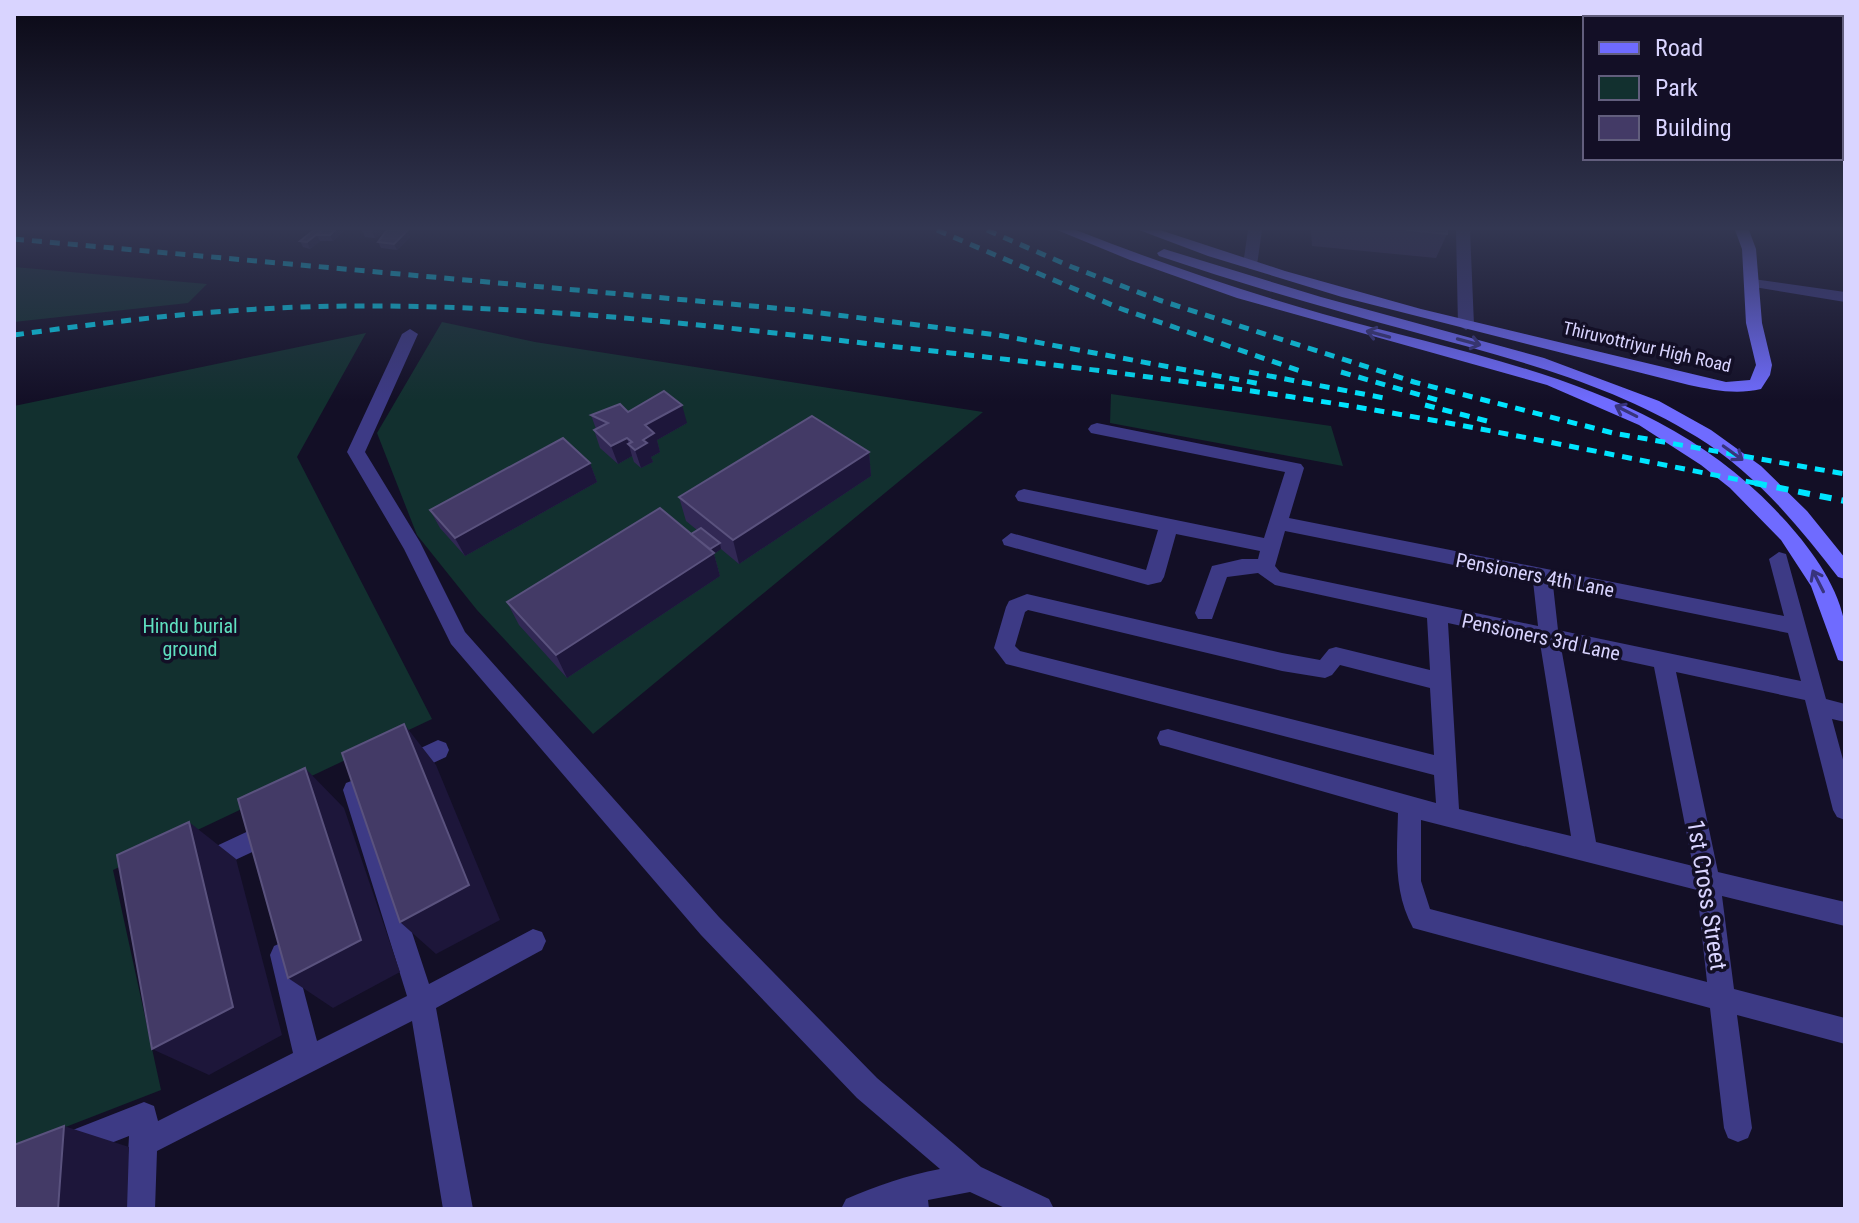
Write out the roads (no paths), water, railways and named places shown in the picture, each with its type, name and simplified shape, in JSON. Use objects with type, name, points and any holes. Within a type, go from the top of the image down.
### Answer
[{"type":"main road","points":[[1223,287],[1552,381],[1638,418],[1712,466],[1782,529],[1819,582],[1845,654]]},
{"type":"main road","points":[[1267,287],[1563,367],[1642,398],[1704,433],[1764,477],[1802,516],[1845,572]]},
{"type":"main road","name":"Thiruvottriyur High Road","points":[[1329,287],[1466,325],[1726,387],[1746,387],[1759,382],[1764,365],[1754,323],[1753,287]]},
{"type":"street","points":[[1465,287],[1466,325]]},
{"type":"street","points":[[1780,287],[1845,297]]},
{"type":"street","points":[[410,334],[356,452],[413,547],[458,638],[710,926],[867,1088],[971,1177],[1039,1209]]},
{"type":"street","points":[[1097,429],[1295,468],[1276,522],[1267,570]]},
{"type":"street","points":[[1024,496],[1270,546]]},
{"type":"street","name":"Pensioners 4th Lane","points":[[1276,522],[1795,626]]},
{"type":"street","points":[[1011,540],[1148,578],[1154,577],[1158,570],[1168,527]]},
{"type":"street","points":[[1779,559],[1845,810]]},
{"type":"street","name":"Pensioners 3rd Lane","points":[[1205,613],[1219,571],[1242,566],[1437,615],[1549,637],[1816,700],[1845,713]]},
{"type":"street","points":[[1542,576],[1549,637],[1585,848]]},
{"type":"street","points":[[1441,682],[1336,655],[1325,669],[1306,667],[1027,602],[1016,607],[1004,648],[1013,658],[1445,768]]},
{"type":"street","points":[[1437,615],[1448,817]]},
{"type":"street","name":"1st Cross Street","points":[[1664,663],[1708,883],[1738,1128]]},
{"type":"street","points":[[1168,738],[1448,817],[1585,848],[1708,883],[1845,914]]},
{"type":"street","points":[[438,750],[347,794],[422,1002],[458,1209]]},
{"type":"street","points":[[1410,806],[1411,894],[1414,909],[1422,919],[1845,1031]]},
{"type":"street","points":[[177,877],[298,818]]},
{"type":"street","points":[[256,839],[263,868]]},
{"type":"street","points":[[276,927],[308,1060]]},
{"type":"street","points":[[47,1154],[143,1130],[308,1060],[533,941]]},
{"type":"street","points":[[140,1209],[143,1130]]},
{"type":"street","points":[[856,1209],[913,1199],[971,1177]]},
{"type":"railway","points":[[544,287],[797,310],[998,335],[1261,384]]},
{"type":"railway","points":[[1070,287],[1119,308],[1306,373]]},
{"type":"railway","points":[[1125,287],[1414,382],[1613,433],[1845,474]]},
{"type":"railway","points":[[14,335],[186,314],[272,308],[424,307],[620,318],[995,358],[1281,395],[1445,422],[1765,485]]},
{"type":"railway","points":[[1249,372],[1384,398]]},
{"type":"railway","points":[[1341,372],[1441,401]]},
{"type":"railway","points":[[1425,405],[1487,421]]},
{"type":"railway","points":[[1755,483],[1765,485]]},
{"type":"railway","points":[[1765,485],[1845,501]]},
{"type":"park label","name":"Hindu burial ground","points":[[190,638]]}]
